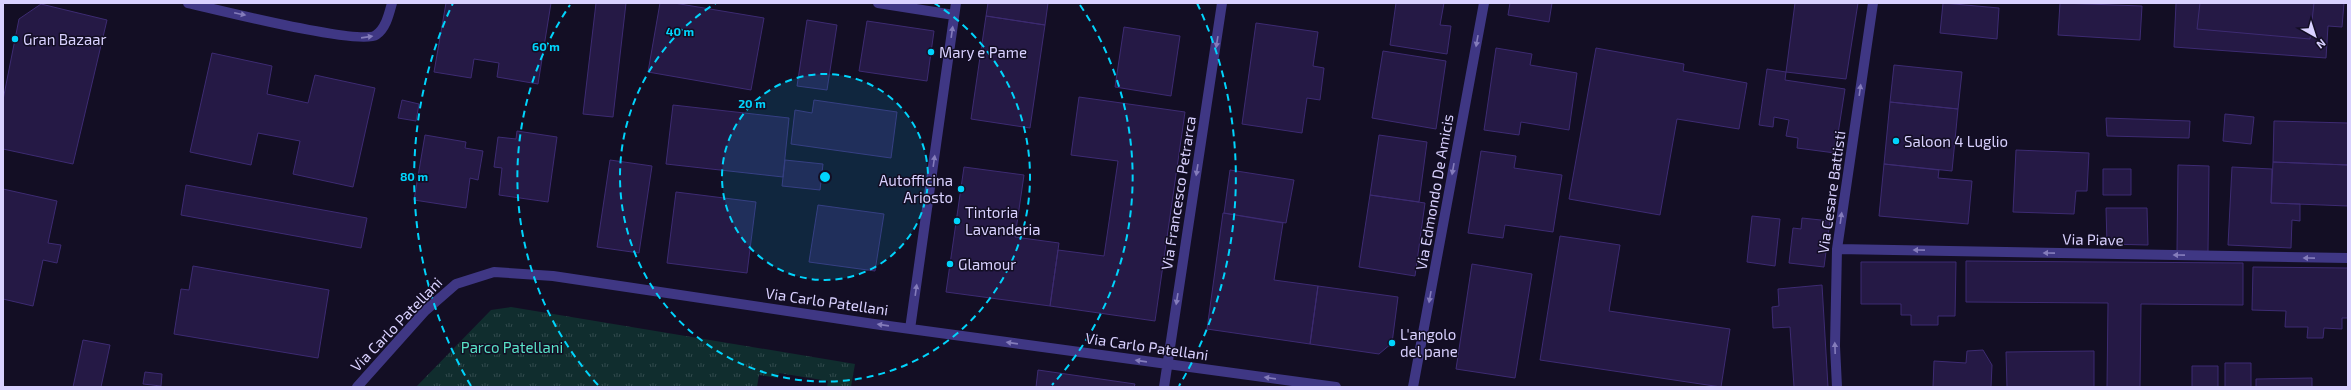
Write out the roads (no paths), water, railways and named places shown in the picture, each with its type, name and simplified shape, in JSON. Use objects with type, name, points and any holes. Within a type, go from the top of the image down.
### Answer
[{"type":"street","points":[[188,3],[336,35],[364,38],[376,35],[380,31],[387,22],[392,3]]},
{"type":"street","points":[[878,3],[954,15]]},
{"type":"street","points":[[910,328],[956,3]]},
{"type":"street","name":"Via Francesco Petrarca","points":[[1164,387],[1222,3]]},
{"type":"street","name":"Via Edmondo De Amicis","points":[[1413,387],[1484,3]]},
{"type":"street","name":"Via Cesare Battisti","points":[[1837,387],[1835,338],[1837,249],[1873,3]]},
{"type":"street","name":"Via Piave","points":[[1837,249],[2348,258]]},
{"type":"street","name":"Via Carlo Patellani","points":[[357,387],[425,311],[456,284],[474,276],[494,272],[554,276],[910,328],[1336,387]]},
{"type":"place","name":"Gran Bazaar","points":[[15,39]]},
{"type":"place","name":"Mary e Pame","points":[[931,52]]},
{"type":"place","name":"Saloon 4 Luglio","points":[[1896,141]]},
{"type":"place","name":"Autofficina Ariosto","points":[[961,189]]},
{"type":"place","name":"Tintoria Lavanderia","points":[[957,221]]},
{"type":"place","name":"Glamour","points":[[950,264]]},
{"type":"place","name":"L'angolo del pane","points":[[1392,343]]},
{"type":"park label","name":"Parco Patellani","points":[[512,347]]}]
